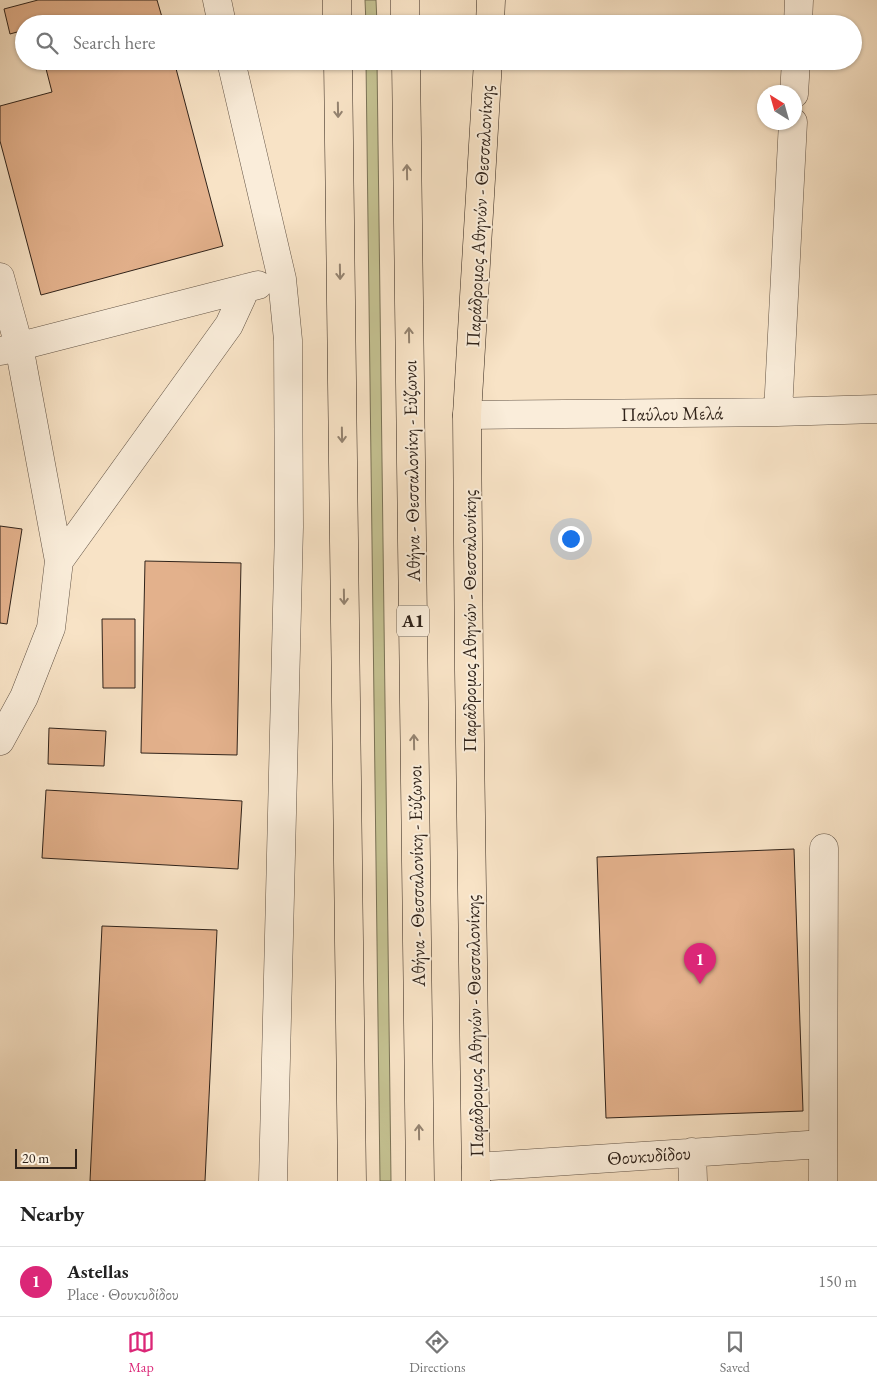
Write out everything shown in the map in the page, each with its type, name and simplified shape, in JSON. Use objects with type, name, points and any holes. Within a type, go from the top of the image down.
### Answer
[{"type":"main road","points":[[337,0],[337,15]]},
{"type":"main road","points":[[405,0],[405,15]]},
{"type":"main road","points":[[490,15],[491,0]]},
{"type":"main road","points":[[338,70],[352,1181]]},
{"type":"main road","name":"Αθήνα - Θεσσαλονίκη - Εύζωνοι","points":[[406,70],[420,1181]]},
{"type":"main road","name":"Παράδρομος Αθηνών - Θεσσαλονίκης","points":[[476,1174],[469,660],[468,415],[487,70]]},
{"type":"street","points":[[217,0],[220,15]]},
{"type":"street","points":[[798,15],[799,0]]},
{"type":"street","points":[[233,70],[282,279],[288,340],[289,527],[273,1181]]},
{"type":"street","points":[[795,70],[795,85]]},
{"type":"street","points":[[778,412],[793,130]]},
{"type":"street","points":[[0,278],[9,349],[59,561],[51,628],[24,697],[0,741]]},
{"type":"street","points":[[9,349],[282,279]]},
{"type":"street","points":[[59,561],[228,325],[246,288]]},
{"type":"street","name":"Παύλου Μελά","points":[[468,415],[778,412],[877,409]]},
{"type":"street","points":[[823,1181],[824,848]]},
{"type":"street","name":"Θουκυδίδου","points":[[476,1174],[692,1152],[823,1144]]},
{"type":"street","points":[[692,1152],[693,1181]]},
{"type":"shaded area","points":[[365,0],[376,0],[377,15],[366,15]]},
{"type":"shaded area","points":[[366,70],[377,70],[391,1181],[380,1181]]},
{"type":"building","points":[[38,0],[157,0],[161,15],[15,15],[15,33],[10,34],[4,9]]},
{"type":"building","points":[[46,70],[176,70],[223,246],[41,295],[0,141],[0,106],[52,92]]},
{"type":"building","points":[[0,526],[22,529],[7,624],[0,623]]},
{"type":"building","points":[[145,561],[241,563],[237,755],[141,753]]},
{"type":"building","points":[[102,619],[135,619],[135,688],[103,688]]},
{"type":"building","points":[[49,728],[106,731],[104,766],[48,764]]},
{"type":"building","points":[[46,790],[242,801],[238,869],[42,858]]},
{"type":"building","points":[[794,849],[803,1111],[606,1118],[597,857]]},
{"type":"building","points":[[102,926],[217,930],[205,1181],[90,1181]]},
{"type":"place","name":"Astellas","points":[[700,984]]}]
